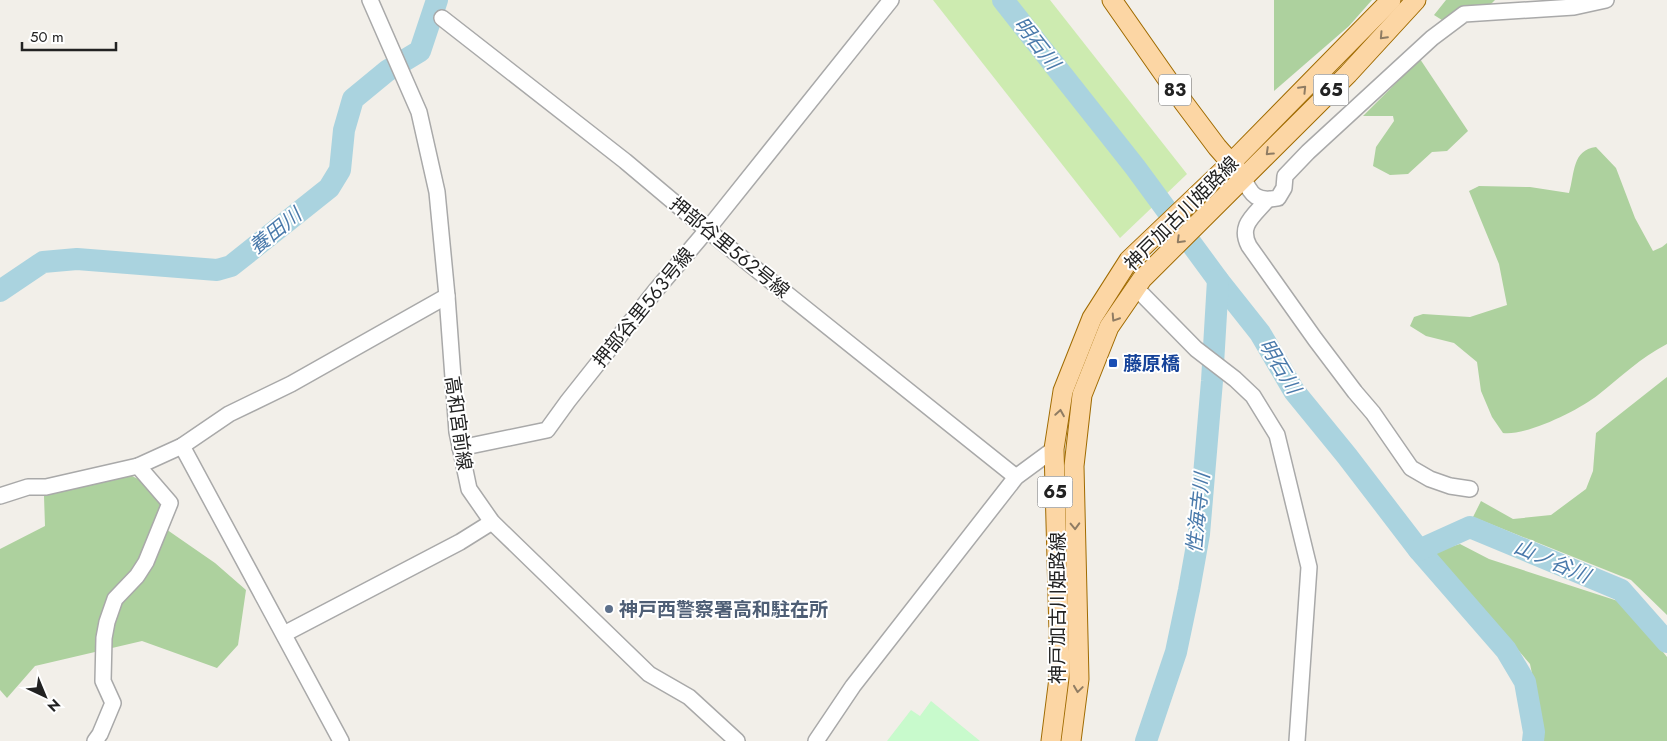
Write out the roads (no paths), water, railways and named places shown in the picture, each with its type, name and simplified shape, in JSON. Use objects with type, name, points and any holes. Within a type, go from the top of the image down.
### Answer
[{"type":"main road","name":"83","points":[[1112,0],[1184,103],[1217,146],[1238,169]]},
{"type":"main road","name":"神戸加古川姫路線","points":[[1071,741],[1079,679],[1074,466],[1082,395],[1109,327],[1139,283],[1214,206],[1238,169],[1391,0]]},
{"type":"main road","name":"神戸加古川姫路線","points":[[1051,741],[1060,670],[1054,450],[1063,391],[1092,318],[1129,260],[1204,189],[1238,169],[1348,74],[1416,0]]},
{"type":"street","name":"高和宮前線","points":[[370,0],[419,112],[437,192],[447,296],[456,432],[469,489],[492,522],[649,674],[689,697],[737,741]]},
{"type":"street","name":"押部谷里５６３号線","points":[[460,448],[547,430],[656,290],[707,230],[891,0]]},
{"type":"street","points":[[1470,489],[1450,486],[1430,479],[1412,468],[1249,246],[1244,237],[1244,227],[1268,200],[1278,198],[1284,188],[1285,176],[1308,152],[1432,38],[1464,14],[1574,7],[1606,0]]},
{"type":"street","name":"押部谷里５６２号線","points":[[442,18],[625,161],[707,230],[1016,477]]},
{"type":"street","name":"神戸加古川姫路線","points":[[1238,169],[1248,191],[1258,198],[1268,200]]},
{"type":"street","points":[[1139,283],[1196,349],[1235,379],[1253,396],[1277,435],[1309,567],[1297,741]]},
{"type":"street","points":[[0,496],[28,487],[46,487],[138,466],[182,446],[229,414],[291,384],[447,296]]},
{"type":"street","points":[[182,446],[341,741]]},
{"type":"street","points":[[816,741],[853,686],[1016,477],[1054,450]]},
{"type":"street","points":[[95,741],[100,734],[112,703],[103,680],[104,638],[107,622],[115,599],[137,576],[146,562],[170,503],[138,466]]},
{"type":"street","points":[[284,634],[460,542],[492,522]]},
{"type":"waterway","name":"養田川","points":[[0,291],[43,262],[77,259],[217,270],[231,266],[329,188],[340,170],[344,130],[353,99],[387,71],[420,51],[437,0]]},
{"type":"waterway","name":"明石川","points":[[1003,0],[1135,167],[1218,280],[1260,333],[1294,391],[1419,550],[1506,650],[1525,682],[1534,732],[1533,741]]},
{"type":"waterway","name":"性海寺川","points":[[1146,741],[1176,652],[1199,534],[1212,381],[1218,280]]},
{"type":"waterway","name":"山ノ谷川","points":[[1419,550],[1470,527],[1621,590],[1667,642]]},
{"type":"place","name":"藤原橋","points":[[1113,363]]},
{"type":"place","name":"神戸西警察署高和駐在所","points":[[609,609]]}]
